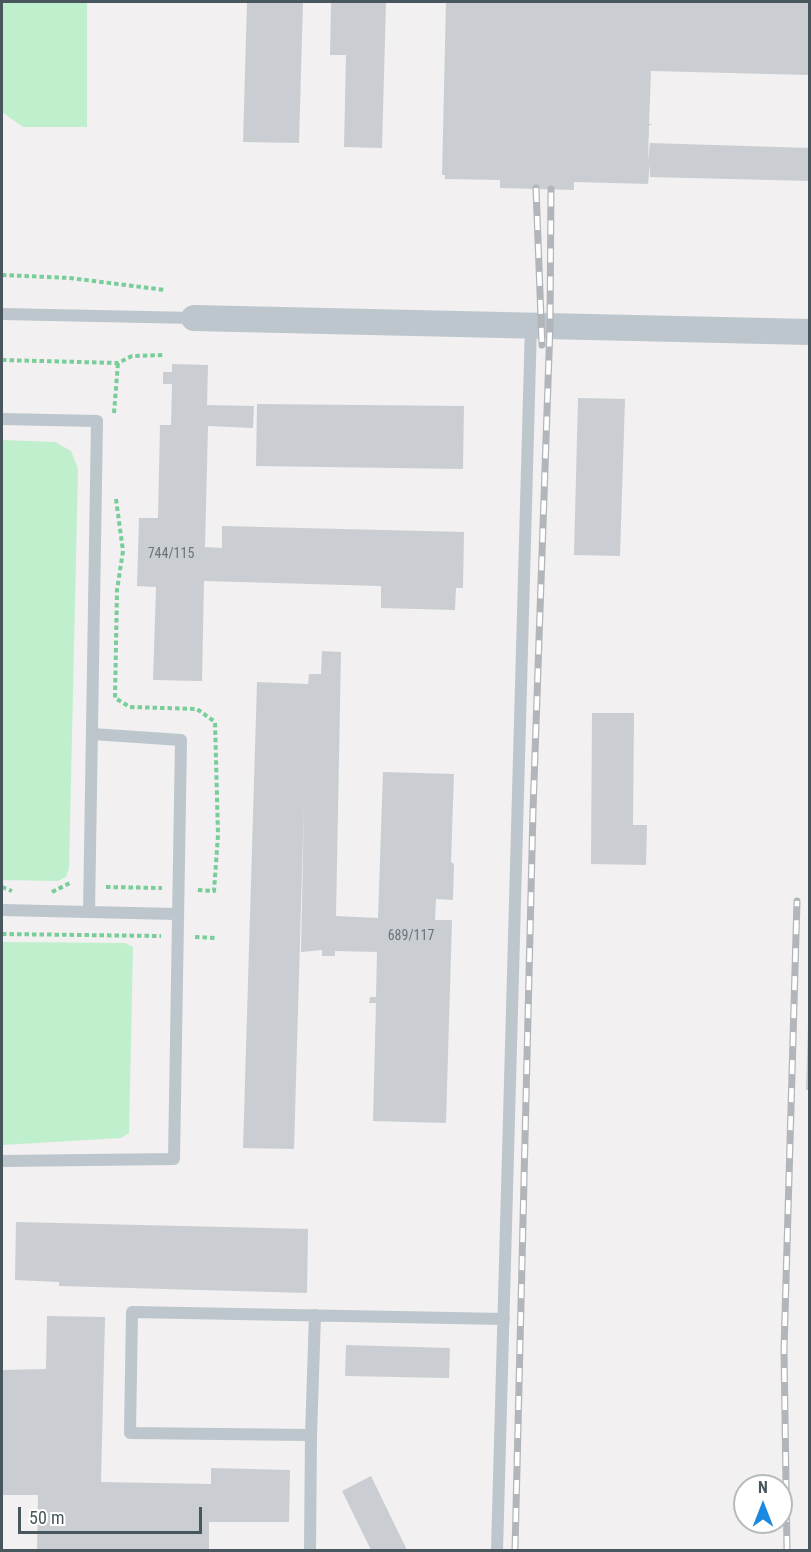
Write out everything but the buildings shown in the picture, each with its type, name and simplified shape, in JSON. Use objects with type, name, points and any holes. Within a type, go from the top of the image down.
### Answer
[{"type":"street","points":[[194,318],[810,332]]},
{"type":"lane","points":[[2,314],[194,318]]},
{"type":"lane","points":[[497,1551],[531,326]]},
{"type":"lane","points":[[2,419],[98,421],[89,912]]},
{"type":"lane","points":[[2,1161],[174,1159],[176,914],[181,740],[92,734]]},
{"type":"lane","points":[[2,910],[176,914]]},
{"type":"lane","points":[[310,1435],[130,1433],[132,1312],[504,1319]]},
{"type":"lane","points":[[310,1551],[310,1435],[315,1316]]},
{"type":"path","points":[[2,274],[70,278],[165,290]]},
{"type":"path","points":[[2,360],[118,363],[132,356],[163,355]]},
{"type":"path","points":[[114,424],[118,363]]},
{"type":"path","points":[[103,413],[114,414]]},
{"type":"path","points":[[42,892],[52,892],[72,884],[214,891],[218,835],[215,722],[197,709],[130,707],[115,698],[117,590],[123,551],[116,488]]},
{"type":"path","points":[[72,884],[73,875]]},
{"type":"path","points":[[2,887],[22,891]]},
{"type":"path","points":[[2,934],[215,938]]},
{"type":"green space","points":[[2,2],[87,2],[87,127],[23,127],[2,112]]},
{"type":"green space","points":[[2,440],[55,442],[71,451],[78,469],[69,868],[66,877],[58,881],[2,880]]},
{"type":"green space","points":[[2,942],[125,943],[133,947],[129,1133],[121,1138],[2,1145]]},
{"type":"railway","points":[[536,188],[542,345]]},
{"type":"railway","points":[[515,1550],[533,811],[550,326],[551,189]]},
{"type":"railway","points":[[787,1550],[784,1350],[797,901]]}]
